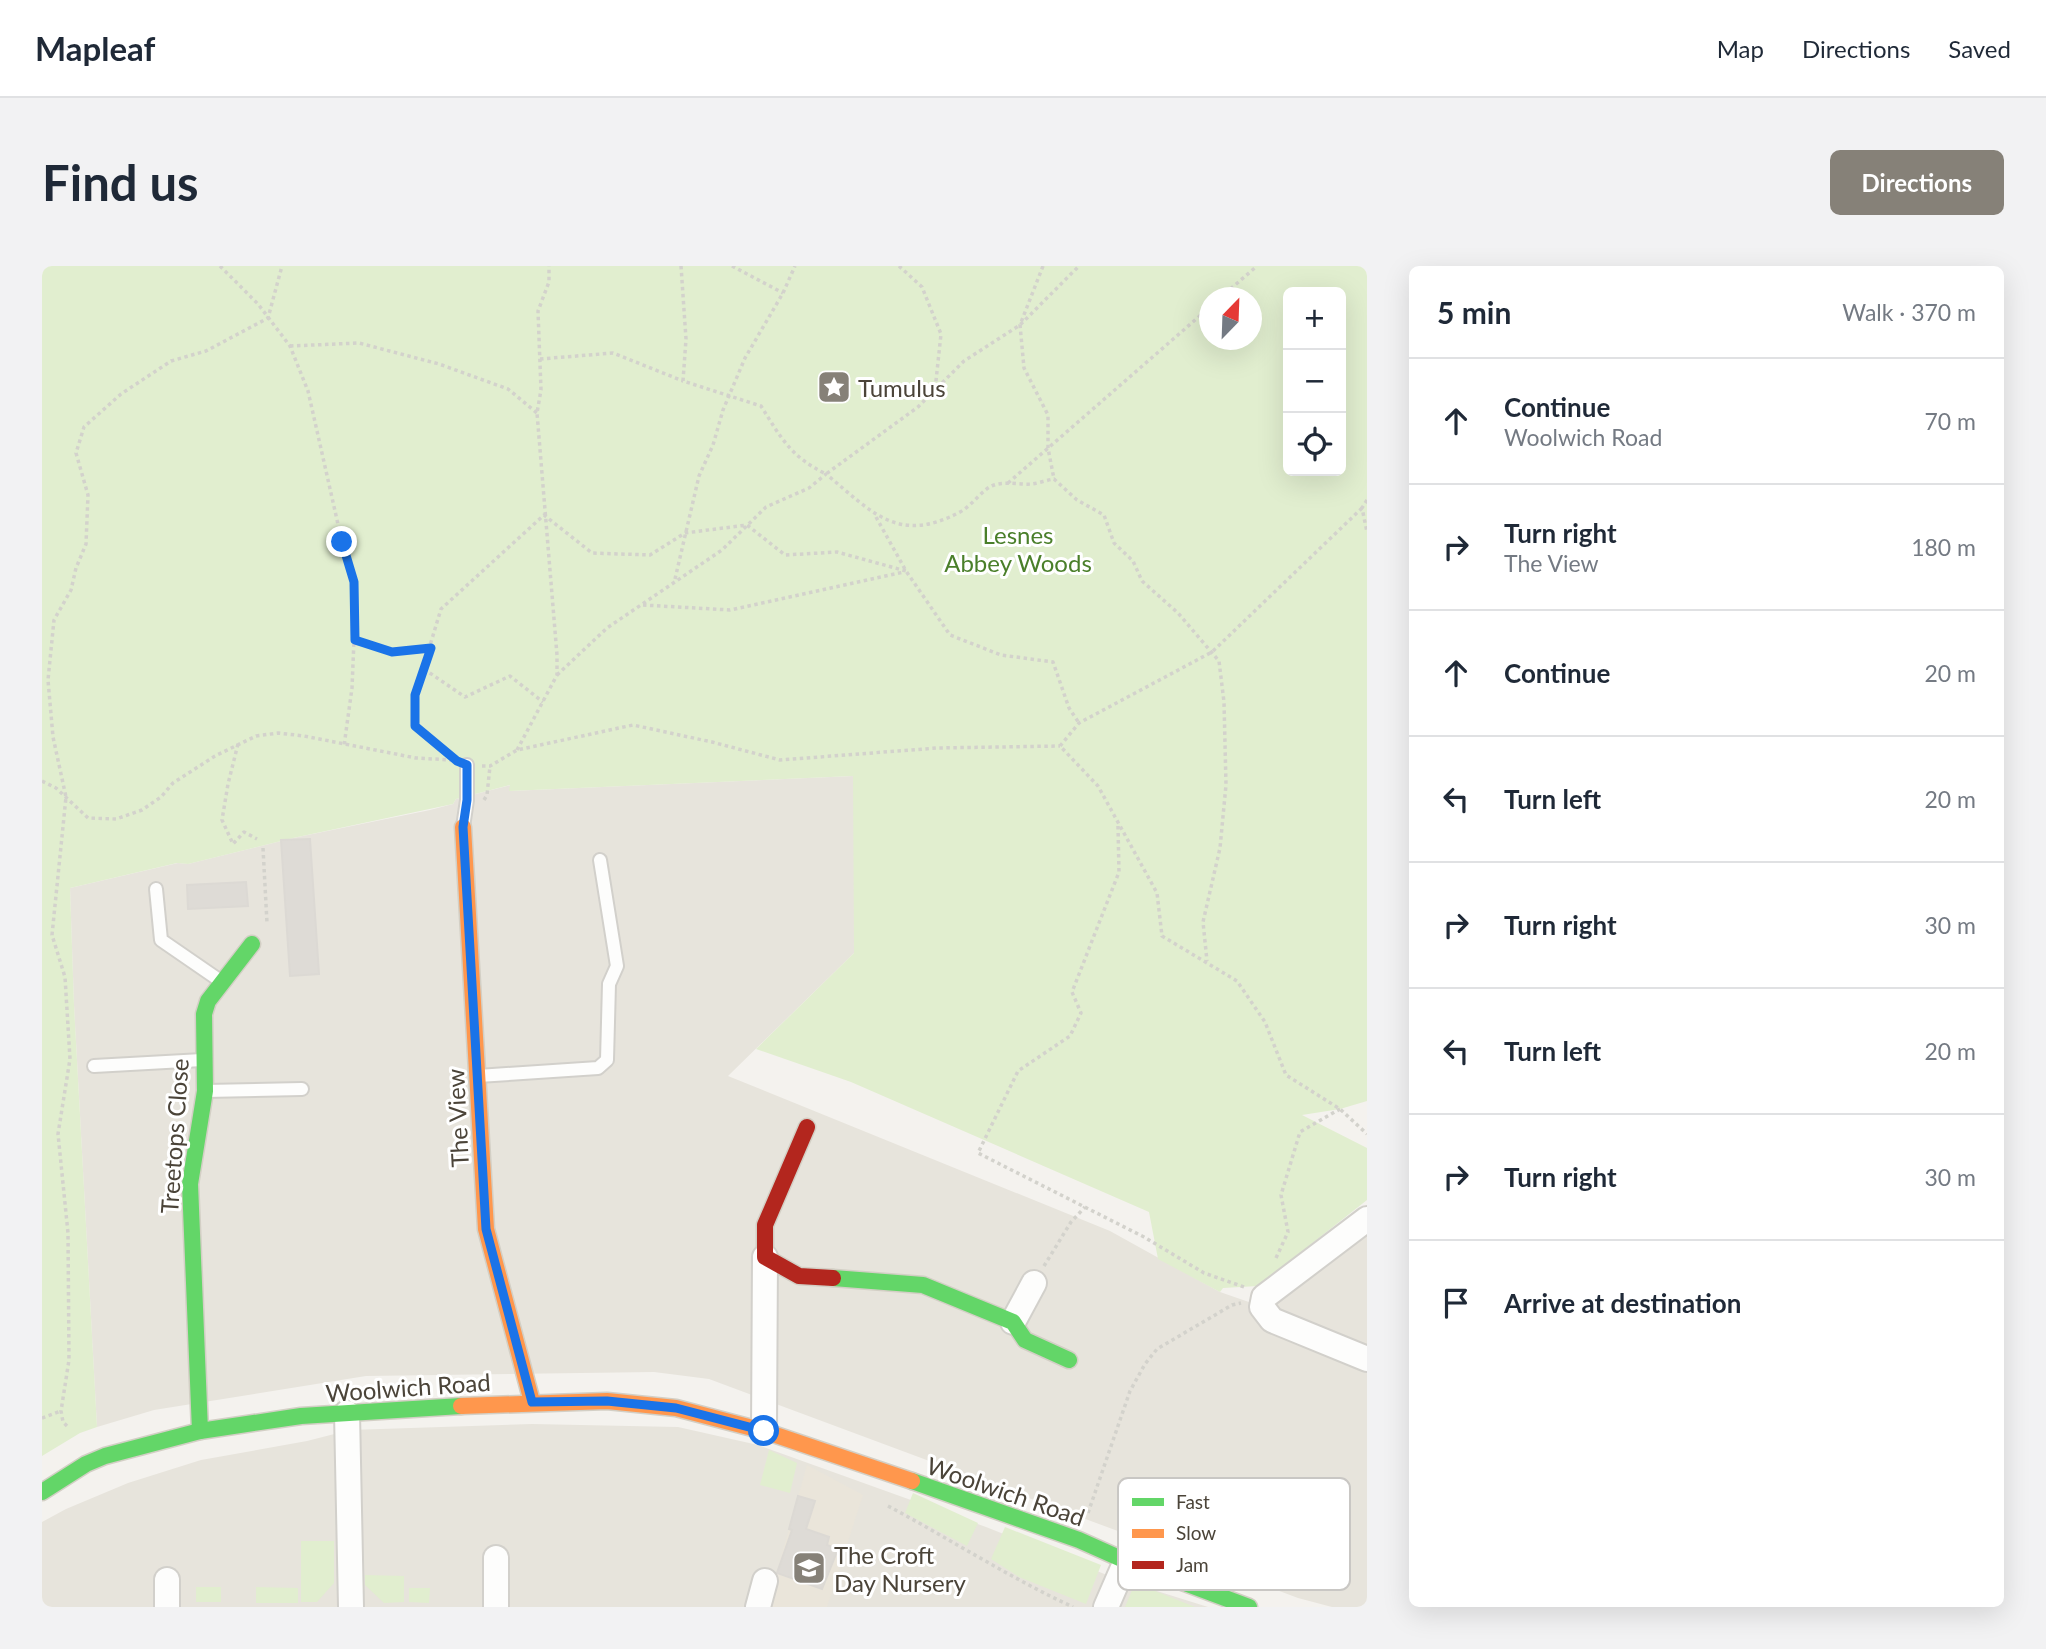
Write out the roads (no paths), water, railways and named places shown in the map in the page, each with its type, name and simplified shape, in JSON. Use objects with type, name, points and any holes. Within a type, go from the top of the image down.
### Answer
[{"type":"street","name":"The View","points":[[463,827],[486,1229],[532,1402]]},
{"type":"street","name":"Treetops Close","points":[[200,1431],[190,1184],[205,1091],[204,1014],[208,1001],[252,944]]},
{"type":"street","points":[[764,1431],[765,1225],[807,1127]]},
{"type":"street","points":[[1367,1219],[1264,1297],[1262,1307],[1272,1320],[1367,1359]]},
{"type":"street","points":[[765,1257],[799,1276],[923,1285],[1013,1322],[1024,1340],[1069,1360]]},
{"type":"street","points":[[1013,1322],[1034,1283]]},
{"type":"street","name":"Woolwich Road","points":[[42,1492],[86,1464],[105,1456],[200,1431],[301,1416],[532,1402],[607,1401],[676,1408],[764,1431],[1079,1540],[1118,1557]]},
{"type":"street","points":[[348,1413],[351,1607]]},
{"type":"street","points":[[496,1558],[496,1607]]},
{"type":"street","points":[[1106,1607],[1118,1579]]},
{"type":"street","points":[[167,1580],[167,1607]]},
{"type":"street","points":[[758,1607],[765,1581]]},
{"type":"street","name":"Woolwich Road","points":[[1205,1590],[1249,1607]]},
{"type":"lane","points":[[463,827],[467,800],[467,765]]},
{"type":"lane","points":[[477,1076],[598,1068],[607,1060],[609,984],[617,966],[600,860]]},
{"type":"lane","points":[[156,889],[161,940],[223,982]]},
{"type":"lane","points":[[94,1066],[205,1060]]},
{"type":"lane","points":[[205,1091],[302,1089]]},
{"type":"place","name":"Tumulus","points":[[834,387]]},
{"type":"place","name":"The Croft Day Nursery","points":[[809,1568]]},
{"type":"park label","name":"Lesnes Abbey Woods","points":[[1018,548]]}]
